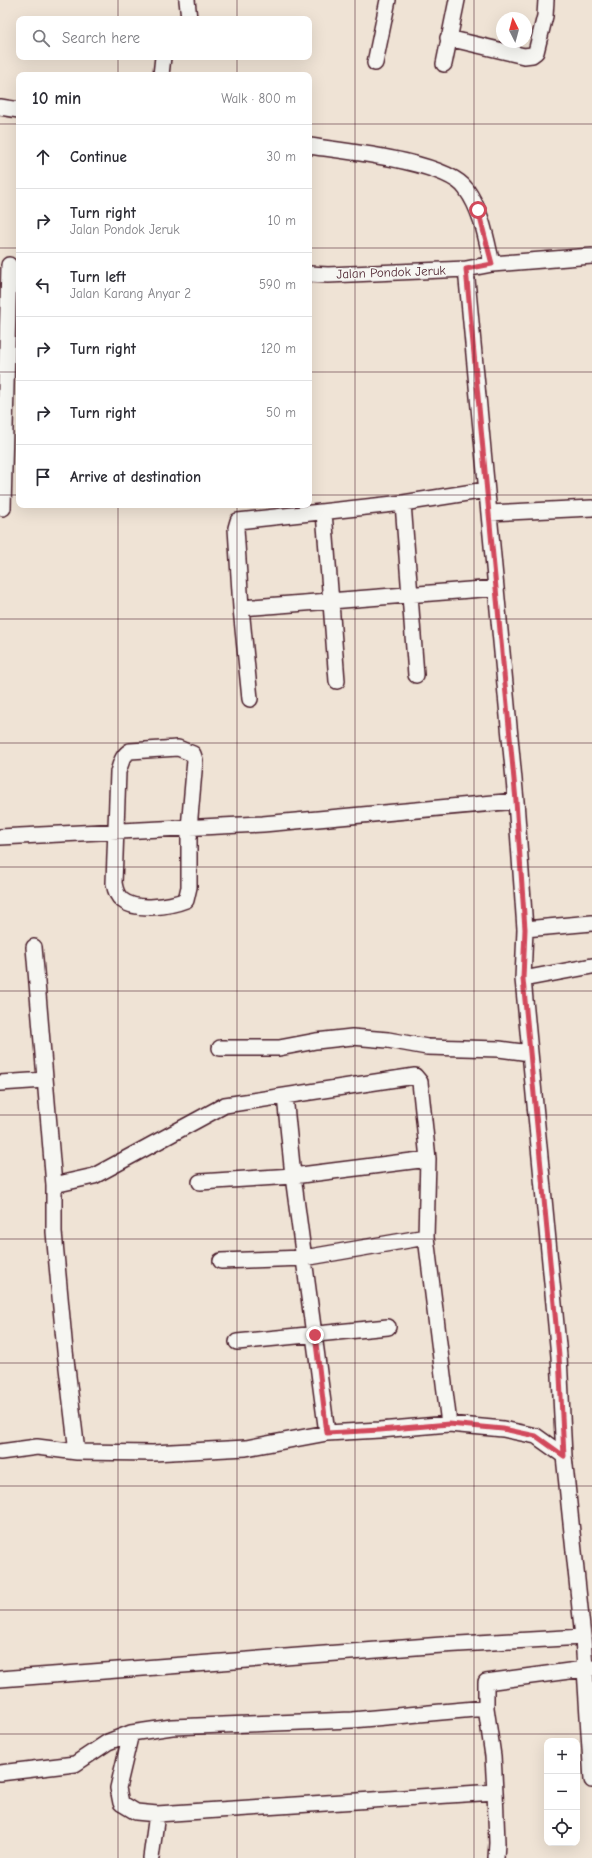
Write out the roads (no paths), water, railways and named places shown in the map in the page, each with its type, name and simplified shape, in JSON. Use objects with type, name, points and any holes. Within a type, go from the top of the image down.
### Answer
[{"type":"street","points":[[187,0],[189,16]]},
{"type":"street","points":[[375,63],[388,0]]},
{"type":"street","points":[[444,64],[448,38],[457,0]]},
{"type":"street","points":[[448,38],[524,56],[532,54],[536,52],[546,0]]},
{"type":"street","points":[[161,72],[163,60]]},
{"type":"street","points":[[0,107],[16,110]]},
{"type":"street","points":[[312,146],[397,160],[444,172],[466,188],[478,210],[492,264]]},
{"type":"street","name":"Jalan Pondok Jeruk","points":[[312,274],[328,275],[466,269],[492,264],[592,256]]},
{"type":"street","points":[[3,508],[9,265]]},
{"type":"street","points":[[466,269],[516,801],[525,929],[523,979],[559,1356],[564,1456],[583,1637],[589,1668],[592,1780]]},
{"type":"street","points":[[250,699],[236,528],[238,521],[403,503],[486,490]]},
{"type":"street","points":[[403,503],[416,675]]},
{"type":"street","points":[[489,513],[592,508]]},
{"type":"street","points":[[324,512],[337,681]]},
{"type":"street","points":[[242,608],[495,588]]},
{"type":"street","points":[[178,748],[194,754],[195,760],[189,828],[190,887],[186,900],[177,904],[161,906],[129,904],[122,900],[118,895],[114,883],[118,772],[124,754],[130,751],[178,748]]},
{"type":"street","points":[[0,837],[263,824],[516,801]]},
{"type":"street","points":[[525,929],[592,923]]},
{"type":"street","points":[[34,947],[54,1185],[56,1256],[65,1351],[78,1452]]},
{"type":"street","points":[[523,979],[592,966]]},
{"type":"street","points":[[220,1048],[279,1048],[316,1041],[352,1037],[388,1040],[427,1047],[499,1049],[530,1053]]},
{"type":"street","points":[[54,1185],[94,1176],[225,1105],[415,1076],[420,1082],[428,1159],[426,1237],[449,1424]]},
{"type":"street","points":[[0,1083],[45,1080]]},
{"type":"street","points":[[285,1096],[293,1176],[327,1433]]},
{"type":"street","points":[[200,1182],[293,1176],[428,1159]]},
{"type":"street","points":[[221,1261],[304,1258],[426,1237]]},
{"type":"street","points":[[237,1342],[388,1328]]},
{"type":"street","points":[[0,1452],[37,1447],[78,1452],[153,1453],[246,1448],[327,1433],[449,1424],[503,1429],[536,1436],[564,1456]]},
{"type":"street","points":[[0,1679],[442,1645],[583,1637]]},
{"type":"street","points":[[496,1858],[497,1843],[493,1756],[486,1708],[486,1682],[589,1668]]},
{"type":"street","points":[[0,1773],[75,1764],[108,1742],[131,1733],[172,1727],[296,1724],[486,1708]]},
{"type":"street","points":[[131,1733],[118,1788],[120,1803],[136,1812],[157,1814],[495,1792]]},
{"type":"street","points":[[151,1858],[157,1814]]}]
